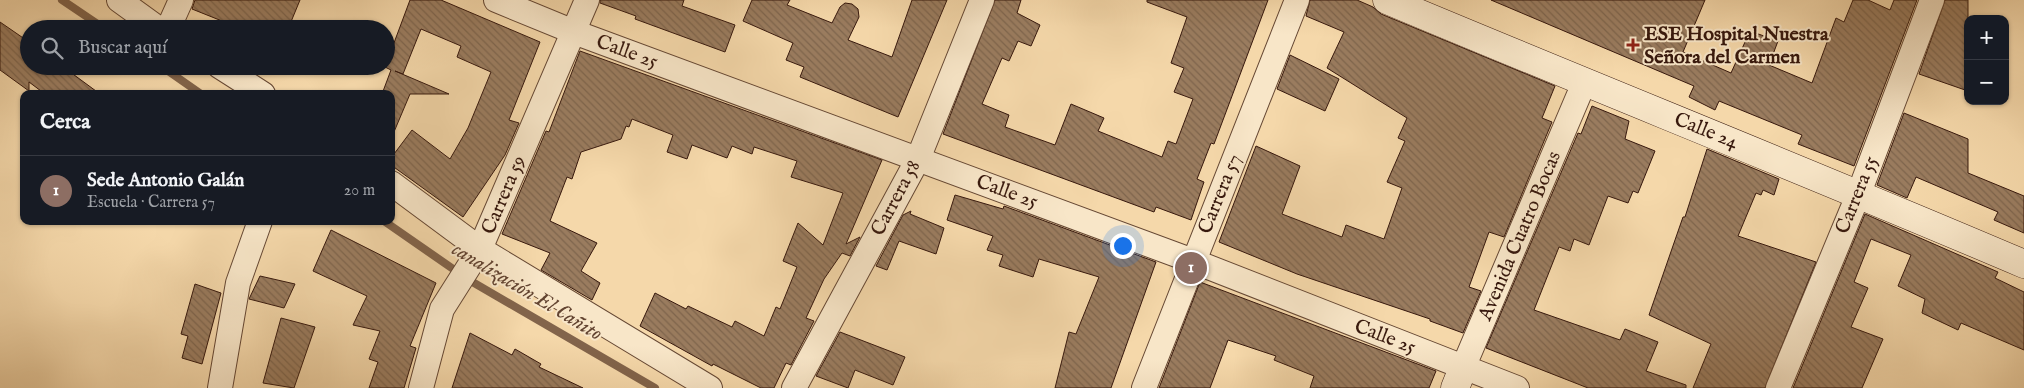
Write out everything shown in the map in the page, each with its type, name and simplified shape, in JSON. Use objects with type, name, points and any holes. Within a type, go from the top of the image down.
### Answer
[{"type":"main road","name":"Calle 24","points":[[1387,0],[1584,83],[1859,193],[2024,264]]},
{"type":"street","points":[[119,0],[147,20]]},
{"type":"street","points":[[172,20],[181,0]]},
{"type":"street","name":"Calle 25","points":[[496,0],[574,32],[1193,261],[1459,378],[1517,388]]},
{"type":"street","name":"Carrera 59","points":[[421,388],[442,309],[478,252],[587,0]]},
{"type":"street","name":"Carrera 58","points":[[794,388],[918,159],[982,0]]},
{"type":"street","name":"Carrera 57","points":[[1144,388],[1297,0]]},
{"type":"street","name":"Carrera 55","points":[[1778,388],[1859,193],[1932,0]]},
{"type":"street","points":[[233,75],[257,90]]},
{"type":"street","name":"Avenida Cuatro Bocas","points":[[1459,378],[1584,83]]},
{"type":"street","points":[[395,186],[478,252],[710,388]]},
{"type":"street","points":[[220,388],[238,283],[259,225]]},
{"type":"building","points":[[195,0],[300,0],[292,20],[220,20],[192,9]]},
{"type":"building","points":[[410,0],[441,0],[540,42],[509,120],[519,123],[505,155],[463,217],[395,168],[395,153],[412,130],[450,159],[468,128],[491,72],[457,57],[461,46],[421,29],[403,74],[395,71],[395,40]]},
{"type":"building","points":[[600,0],[684,0],[682,6],[735,25],[725,52],[635,19],[636,16],[600,3]]},
{"type":"building","points":[[752,0],[790,0],[787,5],[832,23],[840,7],[845,3],[852,4],[858,9],[859,17],[848,40],[892,57],[912,0],[947,0],[898,117],[800,77],[804,67],[786,60],[793,43],[743,21]]},
{"type":"building","points":[[995,0],[1021,0],[1017,13],[1040,25],[1031,46],[1018,41],[1009,61],[1002,58],[982,104],[1009,115],[1005,127],[1055,145],[1071,104],[1104,118],[1098,131],[1162,157],[1168,141],[1176,144],[1193,99],[1174,92],[1184,68],[1171,63],[1187,17],[1147,2],[1147,0],[1268,0],[1214,144],[1211,143],[1197,179],[1204,182],[1191,220],[1156,207],[1154,212],[943,134]]},
{"type":"building","points":[[1310,0],[1357,0],[1373,7],[1381,14],[1555,86],[1542,118],[1552,122],[1504,237],[1489,232],[1469,287],[1481,291],[1463,333],[1430,321],[1430,319],[1297,274],[1219,242],[1256,146],[1300,166],[1282,214],[1342,237],[1346,225],[1384,239],[1402,188],[1387,182],[1405,141],[1398,138],[1407,118],[1327,68],[1344,32],[1306,16]]},
{"type":"building","points":[[1491,0],[1705,0],[1683,52],[1731,73],[1750,31],[1778,41],[1769,65],[1812,83],[1836,18],[1844,22],[1853,0],[1868,0],[1890,10],[1894,0],[1917,0],[1854,166],[1798,144],[1802,135],[1719,101],[1715,110],[1689,97],[1694,86]]},
{"type":"building","points":[[1945,0],[1968,0],[1968,15],[1964,15],[1964,90],[1919,74]]},
{"type":"building","points":[[0,22],[20,36],[20,75],[74,75],[95,90],[40,90],[29,82],[28,90],[0,70]]},
{"type":"building","points":[[580,51],[882,160],[846,244],[860,237],[850,256],[842,253],[824,279],[806,318],[814,321],[791,365],[786,363],[774,388],[761,388],[713,364],[712,366],[640,326],[655,293],[686,309],[688,306],[732,327],[735,321],[764,336],[776,307],[780,309],[797,267],[783,261],[798,223],[823,245],[843,193],[791,177],[797,161],[754,147],[752,154],[732,146],[727,158],[692,145],[687,159],[667,152],[673,135],[632,119],[629,127],[626,126],[621,139],[581,152],[572,179],[567,177],[550,221],[597,243],[581,271],[600,283],[592,300],[541,270],[550,253],[502,234],[546,131],[549,132]]},
{"type":"building","points":[[1290,55],[1339,79],[1325,111],[1277,89]]},
{"type":"building","points":[[395,71],[449,94],[410,94],[395,130],[395,90],[384,90],[389,75],[395,75]]},
{"type":"building","points":[[1592,106],[1629,121],[1625,139],[1655,151],[1638,193],[1633,191],[1628,203],[1608,196],[1589,245],[1574,239],[1570,251],[1559,247],[1534,310],[1620,340],[1625,329],[1658,342],[1646,371],[1686,385],[1686,388],[1588,388],[1486,348],[1578,133],[1581,134]]},
{"type":"building","points":[[1904,113],[1968,139],[1968,173],[2024,196],[2024,233],[1994,220],[1998,212],[1916,177],[1907,198],[1877,185]]},
{"type":"building","points":[[1707,149],[1779,179],[1774,195],[1763,190],[1761,195],[1756,193],[1738,236],[1816,262],[1765,388],[1693,388],[1711,344],[1649,315],[1683,217],[1685,217]]},
{"type":"building","points":[[955,195],[1003,209],[1004,206],[1156,262],[1111,388],[1055,388],[1069,332],[1076,334],[1099,277],[1039,259],[1033,277],[999,266],[1003,255],[987,250],[993,236],[947,220]]},
{"type":"building","points":[[911,211],[910,214],[944,228],[936,254],[899,241],[887,270],[876,266],[903,215]]},
{"type":"building","points":[[1865,214],[1998,272],[1995,278],[2024,292],[2024,350],[1961,323],[1958,330],[1922,313],[1925,299],[1898,286],[1911,255],[1871,239],[1854,282],[1868,288],[1851,327],[1883,339],[1862,388],[1793,388]]},
{"type":"building","points":[[331,230],[436,283],[410,346],[416,348],[404,388],[369,388],[378,362],[369,359],[380,331],[353,325],[367,296],[313,271]]},
{"type":"building","points":[[260,276],[295,284],[284,308],[249,299]]},
{"type":"building","points":[[1200,282],[1436,371],[1429,388],[1310,388],[1314,376],[1274,360],[1276,356],[1228,340],[1210,388],[1159,388]]},
{"type":"building","points":[[195,284],[221,293],[202,364],[182,358],[188,336],[181,334]]},
{"type":"building","points":[[281,318],[315,327],[294,388],[263,383]]},
{"type":"building","points":[[840,332],[905,357],[893,385],[855,370],[848,388],[816,376]]},
{"type":"building","points":[[470,333],[512,355],[515,349],[541,364],[539,367],[583,388],[452,388]]},
{"type":"waterway","name":"canalización El Cañito","points":[[62,0],[92,20]]},
{"type":"waterway","name":"canalización El Cañito","points":[[174,75],[195,90]]},
{"type":"waterway","name":"canalización El Cañito","points":[[390,225],[469,280],[655,388]]},
{"type":"place","name":"ESE Hospital Nuestra Señora del Carmen","points":[[1633,45]]},
{"type":"place","name":"Sede Antonio Galán","points":[[1191,268]]}]
